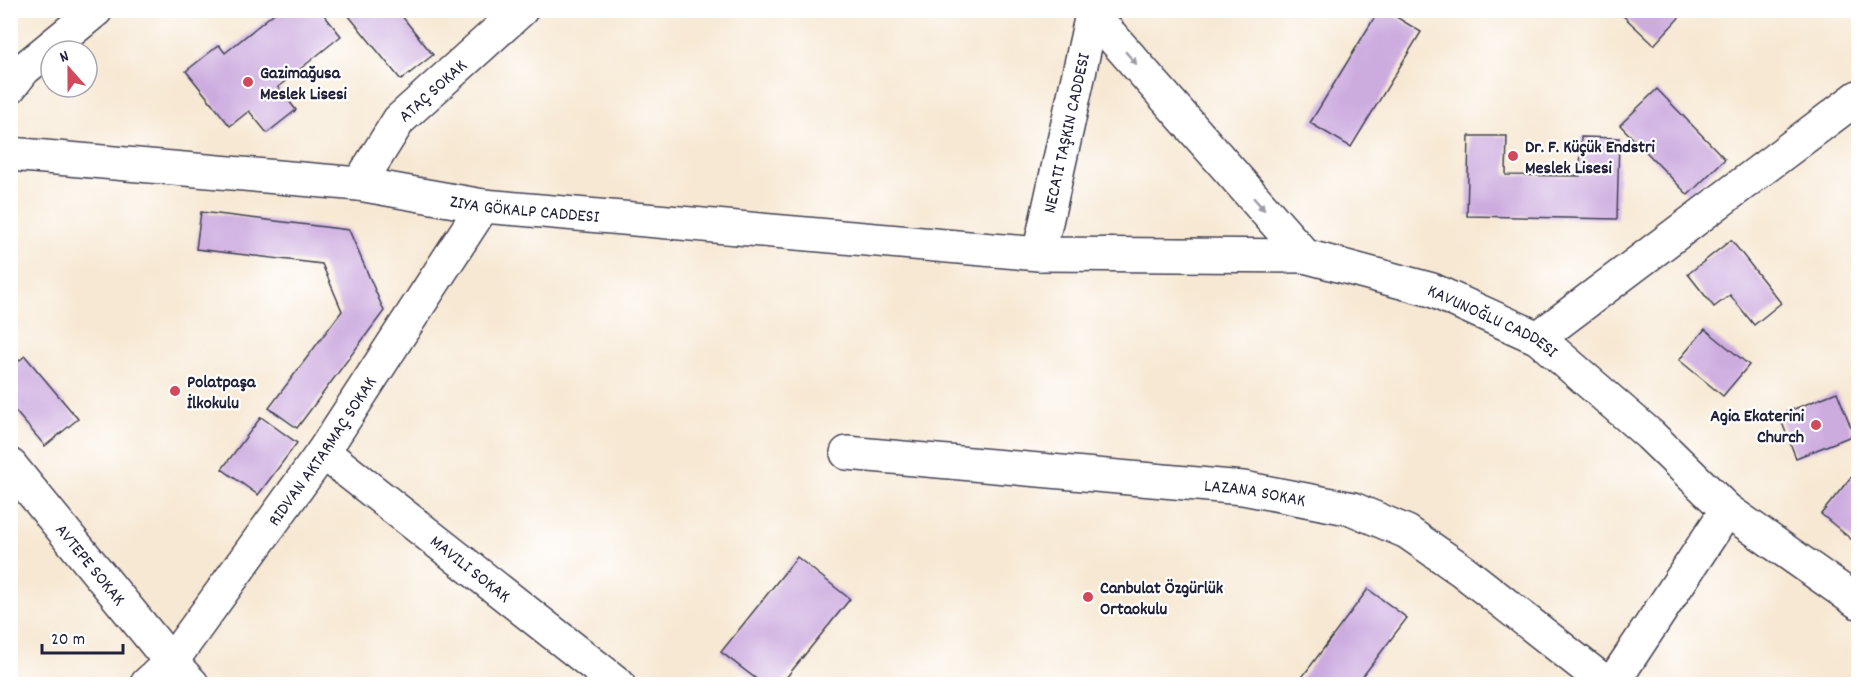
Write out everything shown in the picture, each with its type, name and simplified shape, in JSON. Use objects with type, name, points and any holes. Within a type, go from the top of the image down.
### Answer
[{"type":"street","points":[[10,87],[24,69],[96,10]]},
{"type":"street","name":"ATAÇ SOKAK","points":[[359,184],[399,120],[521,10]]},
{"type":"street","points":[[1039,254],[1091,12]]},
{"type":"street","points":[[1091,12],[1305,256]]},
{"type":"street","points":[[1538,338],[1858,97]]},
{"type":"street","name":"ZIYA GÖKALP CADDESI","points":[[10,154],[359,184],[483,206],[1039,254]]},
{"type":"street","points":[[147,684],[181,673],[483,206]]},
{"type":"street","name":"KAVUNOĞLU CADDESI","points":[[1039,254],[1305,256],[1432,290],[1538,338],[1650,435],[1728,510],[1858,602]]},
{"type":"street","name":"MAVILI SOKAK","points":[[323,452],[618,684]]},
{"type":"street","name":"LAZANA SOKAK","points":[[847,453],[1243,488],[1353,509],[1407,532],[1463,571],[1607,684]]},
{"type":"street","name":"AVTEPE SOKAK","points":[[10,465],[181,673]]},
{"type":"street","points":[[1612,684],[1728,510]]},
{"type":"building","points":[[278,10],[320,10],[341,36],[278,87],[296,110],[267,133],[249,111],[230,126],[186,71],[219,45],[225,53]]},
{"type":"building","points":[[344,10],[397,10],[433,55],[401,80]]},
{"type":"building","points":[[1379,10],[1385,10],[1421,32],[1351,147],[1310,123]]},
{"type":"building","points":[[1617,10],[1686,10],[1654,45]]},
{"type":"building","points":[[1657,89],[1725,159],[1688,195],[1620,125]]},
{"type":"building","points":[[1469,136],[1507,136],[1506,175],[1580,176],[1581,137],[1619,138],[1617,219],[1467,216]]},
{"type":"building","points":[[201,212],[349,230],[384,311],[297,428],[269,408],[342,311],[322,264],[196,249]]},
{"type":"building","points":[[1731,240],[1781,303],[1754,325],[1730,295],[1714,307],[1688,274]]},
{"type":"building","points":[[1705,329],[1749,365],[1723,396],[1679,360]]},
{"type":"building","points":[[25,356],[78,419],[45,446],[10,405],[10,368]]},
{"type":"building","name":"Agia Ekaterini Church","points":[[1837,392],[1854,435],[1796,458],[1779,415]]},
{"type":"building","points":[[261,417],[297,443],[258,495],[222,469]]},
{"type":"building","points":[[1851,477],[1858,483],[1858,545],[1821,514]]},
{"type":"building","points":[[797,557],[850,599],[781,684],[763,684],[721,652]]},
{"type":"building","points":[[1368,589],[1407,618],[1357,684],[1297,684]]},
{"type":"place","name":"Gazimağusa Meslek Lisesi","points":[[248,82]]},
{"type":"place","name":"Dr. F. Küçük Endstri Meslek Lisesi","points":[[1513,156]]},
{"type":"place","name":"Polatpaşa İlkokulu","points":[[175,391]]},
{"type":"place","name":"Agia Ekaterini Church","points":[[1816,425]]},
{"type":"place","name":"Canbulat Özgürlük Ortaokulu","points":[[1088,597]]}]
